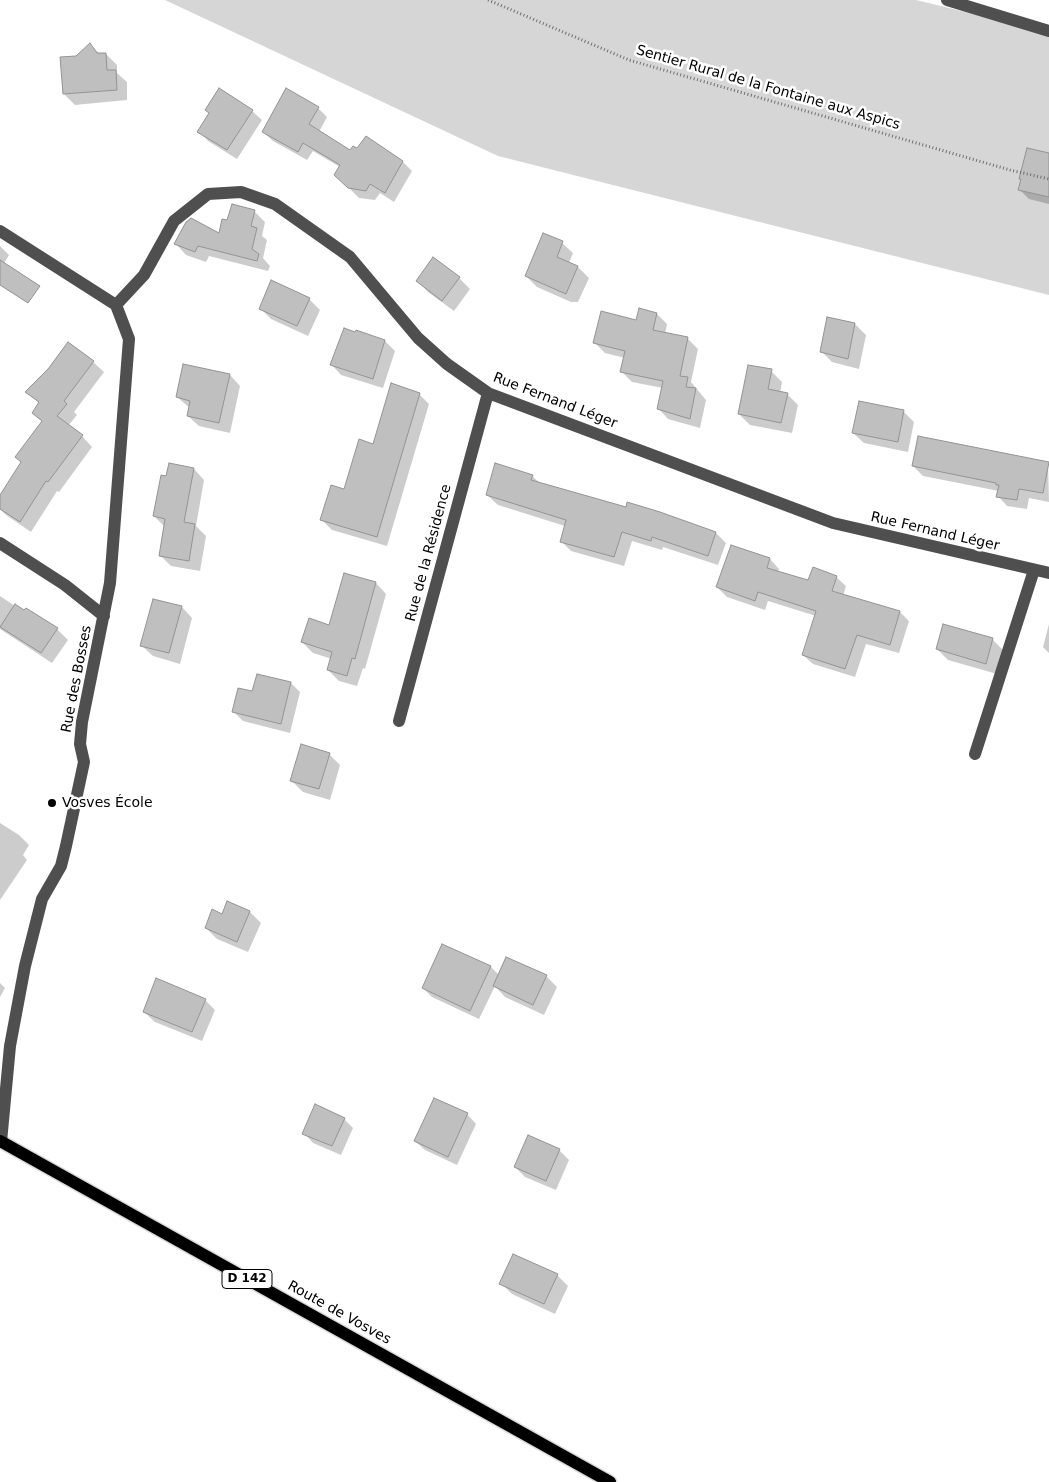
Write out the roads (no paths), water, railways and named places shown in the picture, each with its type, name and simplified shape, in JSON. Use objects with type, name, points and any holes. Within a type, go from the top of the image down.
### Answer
[{"type":"main road","name":"Route de Vosves","points":[[0,1141],[610,1482]]},
{"type":"street","points":[[947,0],[1049,31]]},
{"type":"street","name":"Rue Fernand Léger","points":[[116,305],[144,275],[174,221],[208,194],[241,192],[275,204],[350,257],[418,338],[447,364],[488,393],[833,524],[1049,572]]},
{"type":"street","points":[[0,231],[116,305]]},
{"type":"street","name":"Rue des Bosses","points":[[0,1141],[10,1046],[25,966],[42,899],[61,866],[68,837],[84,762],[80,744],[82,722],[110,583],[129,339],[116,305]]},
{"type":"street","name":"Rue de la Résidence","points":[[399,721],[488,393]]},
{"type":"street","points":[[0,543],[65,585],[104,616]]},
{"type":"street","points":[[976,754],[1034,570]]},
{"type":"place","name":"Vosves École","points":[[52,803]]}]
